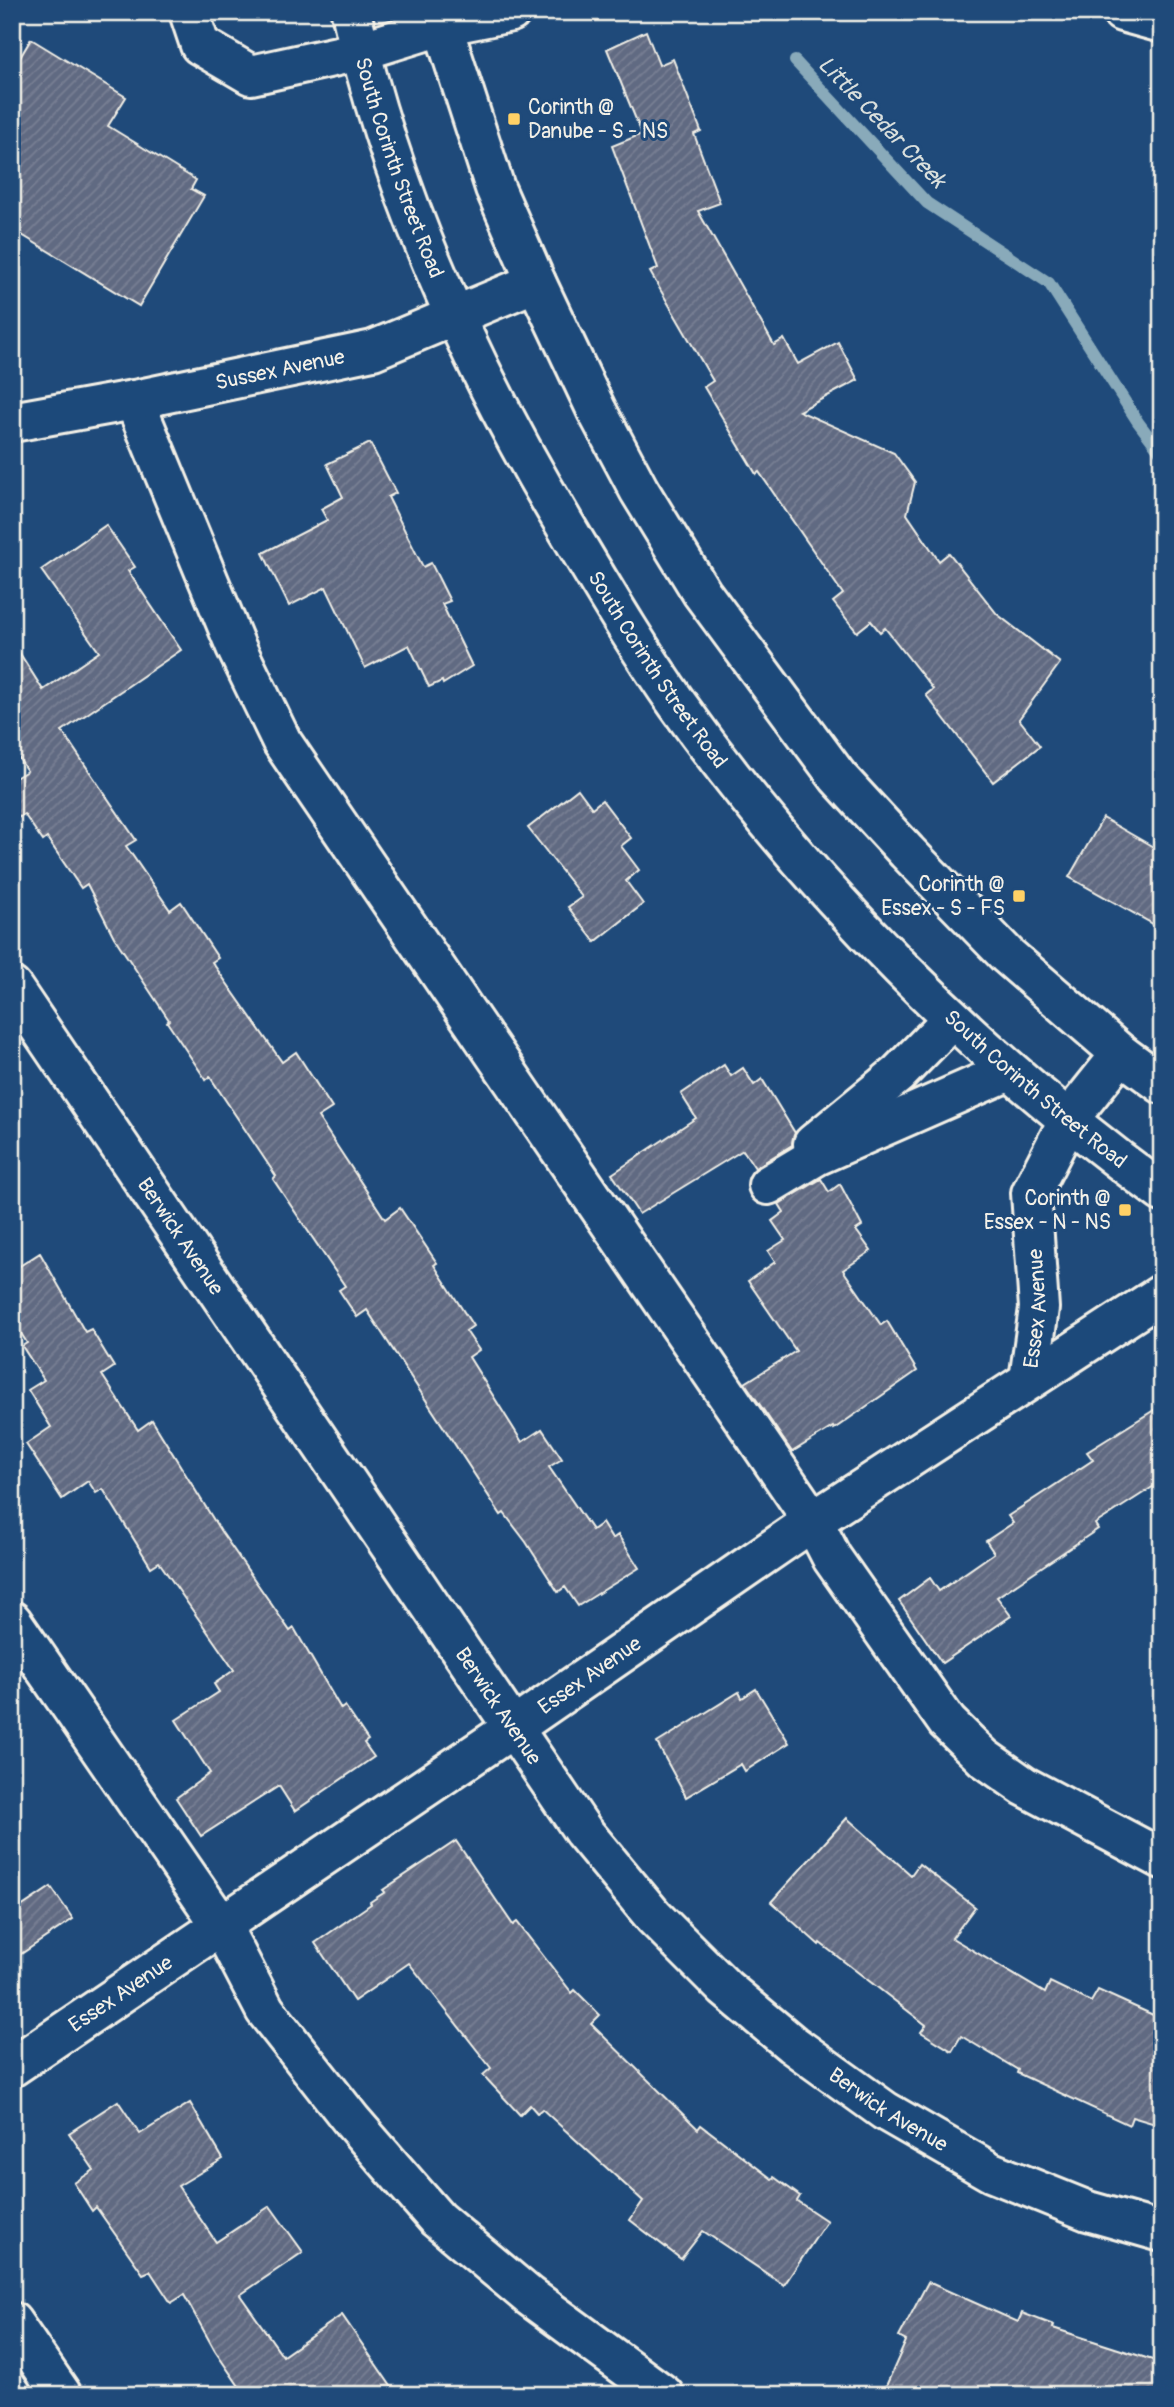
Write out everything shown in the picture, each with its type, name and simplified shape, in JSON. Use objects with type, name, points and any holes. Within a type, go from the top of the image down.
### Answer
[{"type":"street","points":[[189,12],[200,45],[251,75],[360,51],[439,19],[511,12]]},
{"type":"street","name":"South Corinth Street Road","points":[[351,12],[380,124],[455,317],[521,450],[612,605],[678,704],[805,865],[952,1019],[1124,1165],[1162,1192]]},
{"type":"street","points":[[1122,12],[1162,23]]},
{"type":"street","points":[[439,19],[495,187],[536,282],[597,411],[639,490],[702,593],[838,777],[907,852],[1008,956],[1121,1055],[1162,1084]]},
{"type":"street","name":"Sussex Avenue","points":[[12,422],[134,400],[373,350],[536,282]]},
{"type":"street","points":[[134,400],[236,647],[282,743],[813,1521],[832,1558],[939,1711],[975,1749],[1024,1786],[1162,1858]]},
{"type":"street","name":"Berwick Avenue","points":[[12,987],[583,1831],[654,1917],[725,1988],[792,2044],[885,2111],[991,2172],[1088,2211],[1162,2232]]},
{"type":"street","points":[[952,1019],[898,1074],[835,1123],[768,1185],[818,1155],[1009,1070]]},
{"type":"street","name":"Essex Avenue","points":[[1029,1380],[1039,1308],[1031,1194],[1069,1119],[1121,1055]]},
{"type":"street","name":"Essex Avenue","points":[[12,2067],[813,1521],[1162,1294]]},
{"type":"street","points":[[12,1621],[221,1924],[265,2010],[352,2121],[437,2219],[529,2296],[664,2395]]},
{"type":"street","points":[[12,2322],[62,2395]]},
{"type":"building","points":[[646,31],[659,65],[673,59],[701,131],[694,134],[720,203],[698,211],[774,345],[784,339],[798,364],[838,342],[858,380],[799,411],[894,453],[915,482],[907,514],[939,561],[949,553],[997,614],[1060,663],[1019,719],[1040,746],[993,782],[926,695],[933,689],[885,628],[880,632],[871,621],[857,632],[833,602],[843,594],[759,472],[756,474],[704,387],[713,381],[650,272],[658,268],[612,146],[642,134],[607,49]]},
{"type":"building","points":[[31,39],[126,97],[108,126],[196,180],[191,189],[204,196],[139,306],[12,229],[12,71]]},
{"type":"building","points":[[370,443],[396,493],[388,497],[423,567],[431,563],[450,601],[442,604],[472,666],[443,684],[442,681],[429,687],[409,645],[365,668],[326,587],[289,606],[263,553],[327,520],[321,509],[343,497],[327,464]]},
{"type":"building","points":[[106,525],[135,567],[128,571],[181,650],[62,731],[136,840],[126,846],[170,910],[181,902],[218,958],[212,962],[282,1062],[296,1052],[332,1108],[318,1117],[385,1219],[400,1208],[437,1263],[434,1265],[473,1326],[466,1331],[479,1350],[469,1357],[522,1442],[542,1429],[562,1459],[549,1467],[592,1530],[602,1523],[612,1539],[618,1535],[639,1568],[578,1606],[565,1587],[558,1592],[526,1542],[504,1513],[501,1515],[367,1310],[357,1317],[339,1290],[345,1286],[273,1179],[276,1176],[210,1077],[206,1080],[167,1022],[169,1020],[114,937],[87,884],[81,888],[47,838],[43,841],[24,814],[12,822],[12,780],[27,771],[12,748],[12,641],[43,690],[99,652],[41,570]]},
{"type":"building","points":[[578,789],[592,808],[602,800],[631,838],[621,846],[639,870],[626,881],[643,904],[595,942],[568,907],[582,897],[528,828]]},
{"type":"building","points":[[1103,818],[1162,852],[1162,929],[1069,877]]},
{"type":"building","points":[[724,1065],[731,1076],[743,1068],[754,1085],[762,1079],[795,1133],[792,1145],[755,1168],[743,1150],[639,1214],[612,1174],[696,1118],[681,1094]]},
{"type":"building","points":[[821,1179],[829,1192],[840,1184],[862,1226],[856,1230],[871,1251],[843,1270],[881,1325],[887,1321],[917,1371],[834,1429],[833,1427],[792,1452],[745,1383],[796,1351],[748,1281],[775,1262],[768,1251],[785,1240],[772,1221],[784,1212],[779,1204]]},
{"type":"building","points":[[40,1253],[85,1332],[91,1329],[114,1367],[102,1375],[138,1430],[152,1420],[220,1530],[290,1631],[294,1628],[341,1709],[345,1706],[368,1740],[364,1743],[374,1757],[295,1811],[279,1786],[201,1836],[176,1798],[210,1773],[176,1720],[219,1692],[214,1684],[234,1670],[159,1562],[151,1567],[103,1489],[96,1493],[88,1481],[62,1499],[26,1444],[51,1427],[28,1390],[44,1380],[22,1346],[27,1343],[12,1319],[12,1271]]},
{"type":"building","points":[[1162,1405],[1162,1481],[1095,1524],[1098,1529],[997,1597],[1011,1616],[942,1663],[899,1601],[930,1578],[939,1591],[994,1553],[986,1541],[1013,1523],[1008,1516],[1093,1460],[1087,1452]]},
{"type":"building","points":[[756,1689],[789,1743],[745,1771],[741,1764],[686,1797],[657,1743],[739,1692],[742,1698]]},
{"type":"building","points":[[847,1818],[911,1875],[919,1864],[975,1907],[952,1938],[1045,1993],[1050,1982],[1091,2002],[1098,1990],[1162,2019],[1162,2126],[1132,2117],[1129,2125],[1017,2073],[1018,2070],[961,2036],[952,2051],[921,2032],[926,2025],[820,1943],[819,1945],[771,1902]]},
{"type":"building","points":[[456,1841],[513,1925],[517,1922],[572,1993],[575,1990],[600,2015],[591,2024],[698,2129],[701,2125],[772,2179],[774,2177],[800,2196],[797,2201],[827,2221],[784,2285],[703,2231],[681,2259],[630,2220],[643,2201],[542,2109],[537,2113],[530,2105],[520,2115],[483,2075],[491,2068],[409,1963],[354,2001],[315,1943],[371,1904],[370,1902],[385,1892],[383,1890]]},
{"type":"building","points":[[51,1887],[73,1919],[12,1960],[12,1913]]},
{"type":"building","points":[[118,2101],[140,2134],[190,2103],[223,2159],[178,2186],[216,2242],[270,2206],[303,2252],[240,2295],[283,2356],[342,2315],[397,2395],[245,2395],[215,2351],[184,2295],[171,2303],[150,2271],[143,2274],[96,2207],[92,2211],[74,2183],[94,2170],[69,2133]]},
{"type":"building","points":[[928,2282],[1018,2322],[1022,2313],[1054,2325],[1053,2328],[1162,2363],[1162,2395],[882,2395],[906,2341],[899,2337]]},
{"type":"waterway","name":"Little Cedar Creek","points":[[795,61],[927,203],[1049,283],[1138,422],[1162,454]]},
{"type":"place","name":"Corinth @ Danube - S - NS","points":[[514,119]]},
{"type":"place","name":"Corinth @ Essex - S - FS","points":[[1019,896]]},
{"type":"place","name":"Corinth @ Essex - N - NS","points":[[1125,1210]]}]
